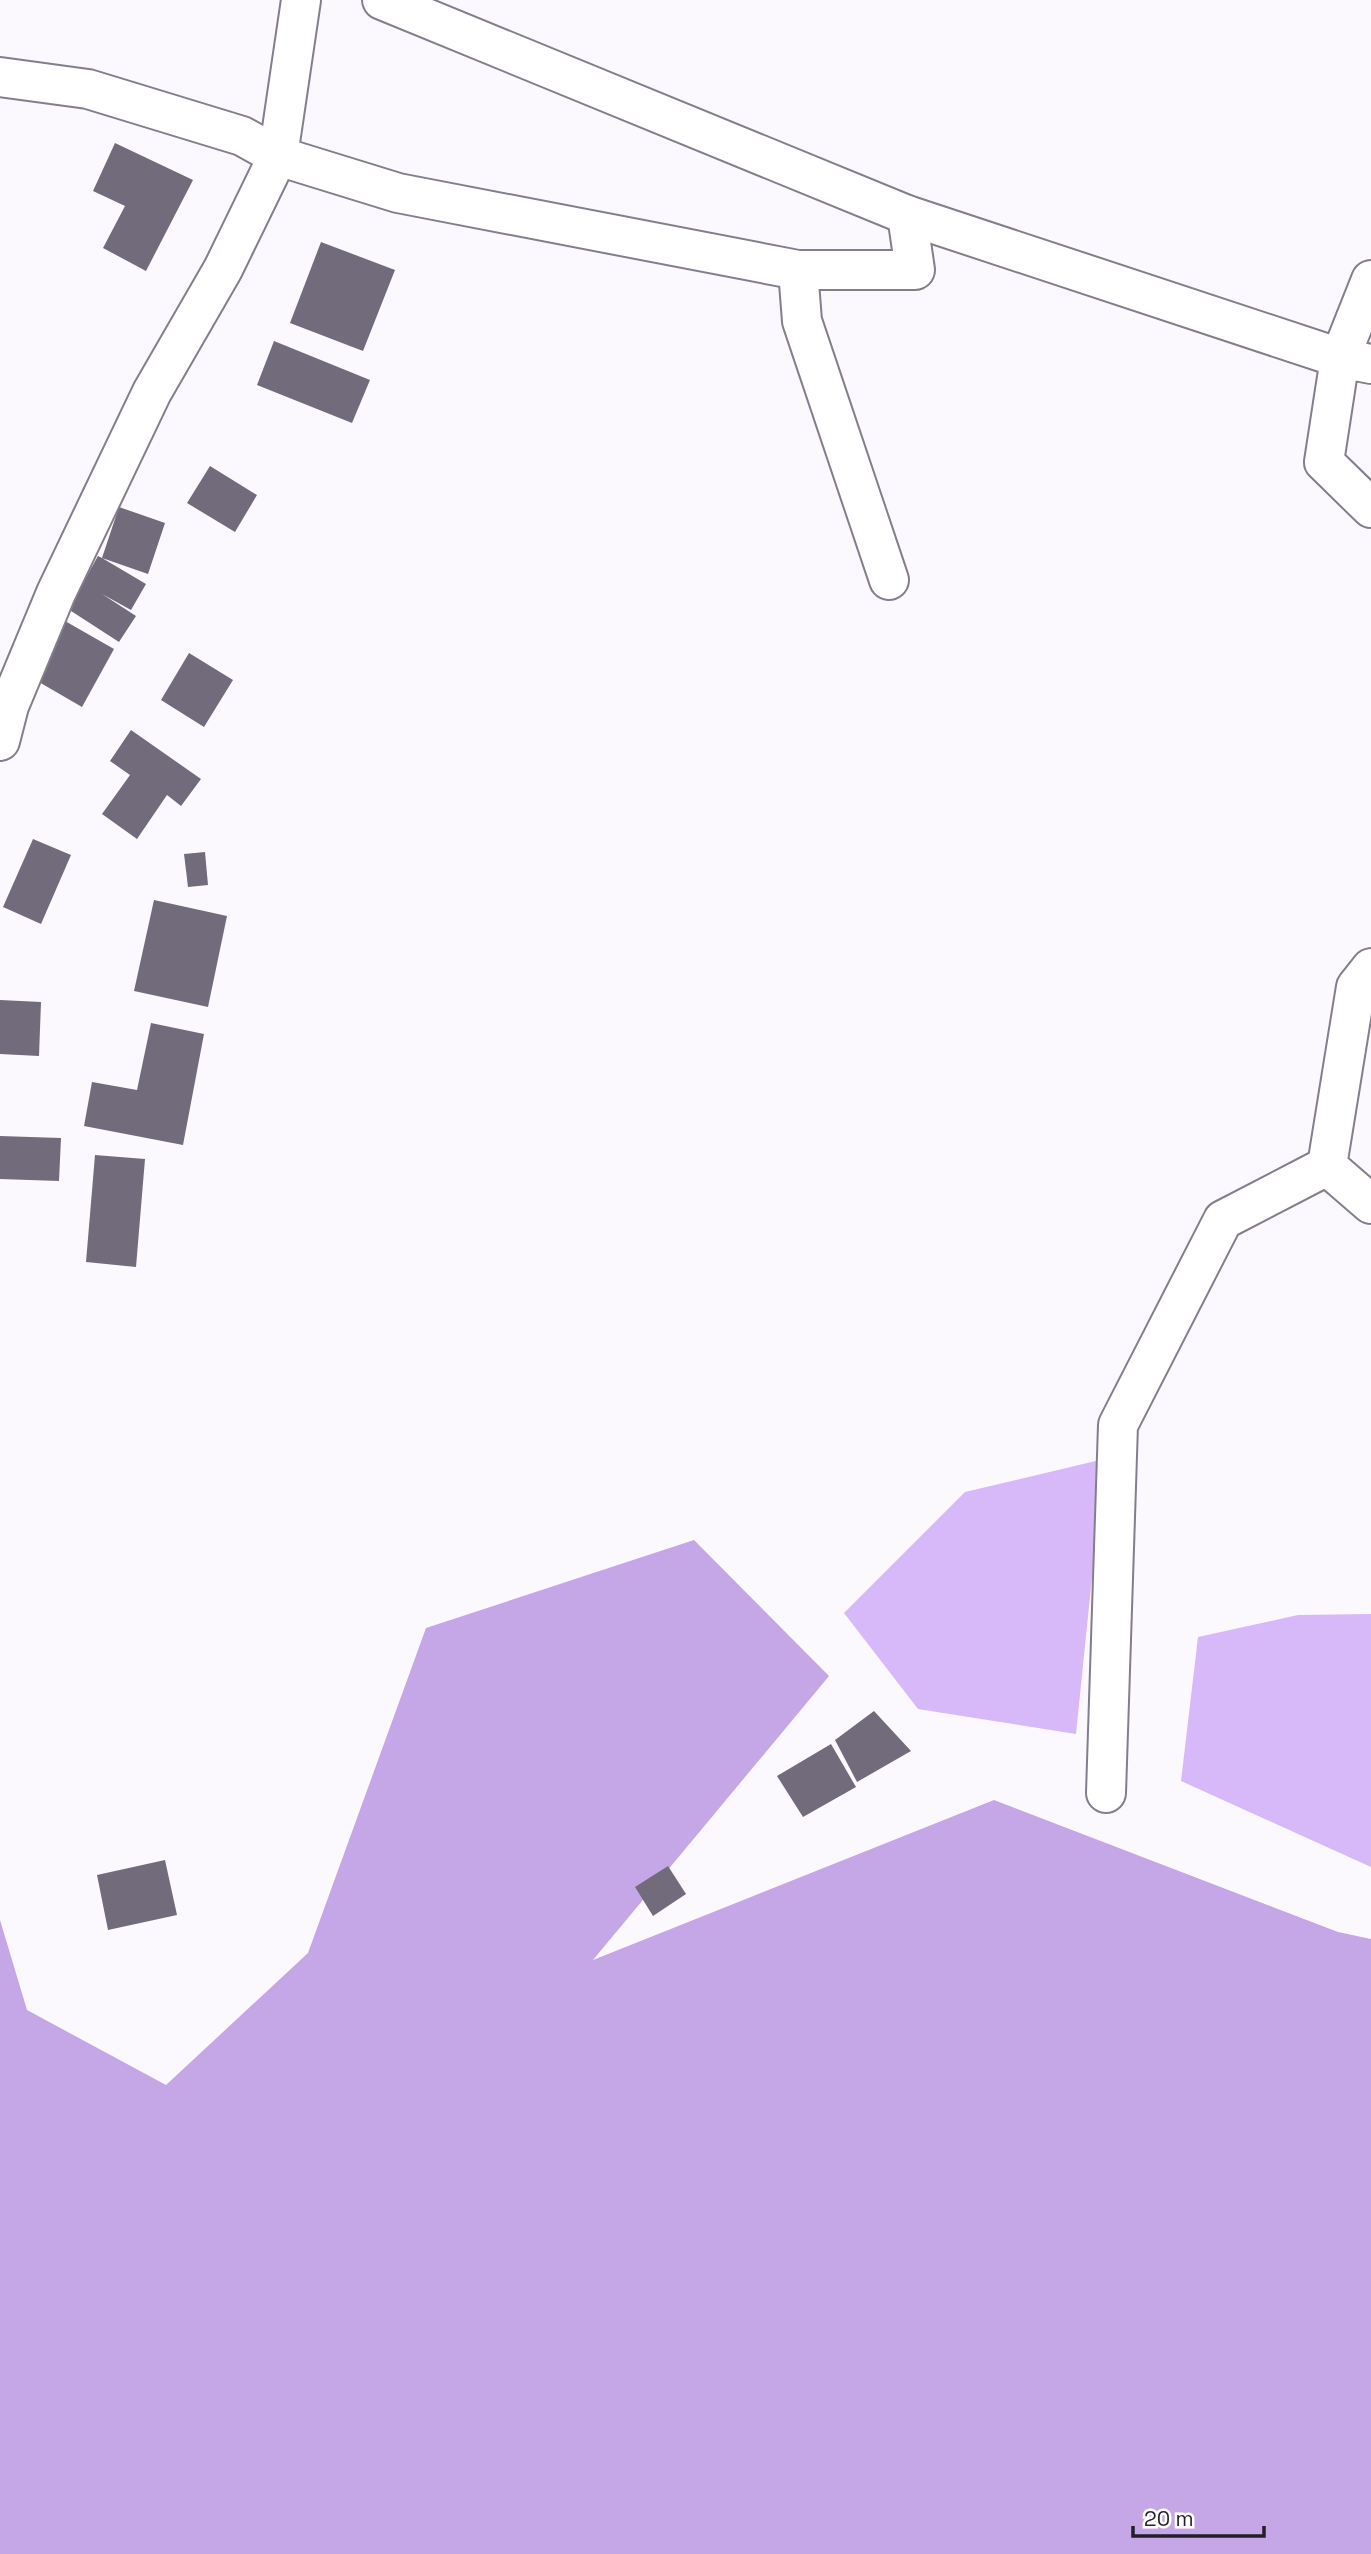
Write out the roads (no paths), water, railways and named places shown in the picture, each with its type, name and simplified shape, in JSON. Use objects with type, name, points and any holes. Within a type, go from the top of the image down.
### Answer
[{"type":"street","points":[[0,741],[9,706],[56,593],[152,392],[223,270],[278,156],[301,0]]},
{"type":"street","points":[[382,0],[906,215],[1355,361]]},
{"type":"street","points":[[0,77],[88,89],[242,136],[278,156],[398,193],[798,270],[915,270],[906,215]]},
{"type":"street","points":[[798,270],[802,321],[889,580]]},
{"type":"street","points":[[1371,280],[1355,361],[1324,462],[1371,508]]},
{"type":"street","points":[[1327,1166],[1363,978]]},
{"type":"street","points":[[1327,1166],[1371,1204]]},
{"type":"street","points":[[1105,1793],[1118,1424],[1223,1220],[1327,1166]]}]
